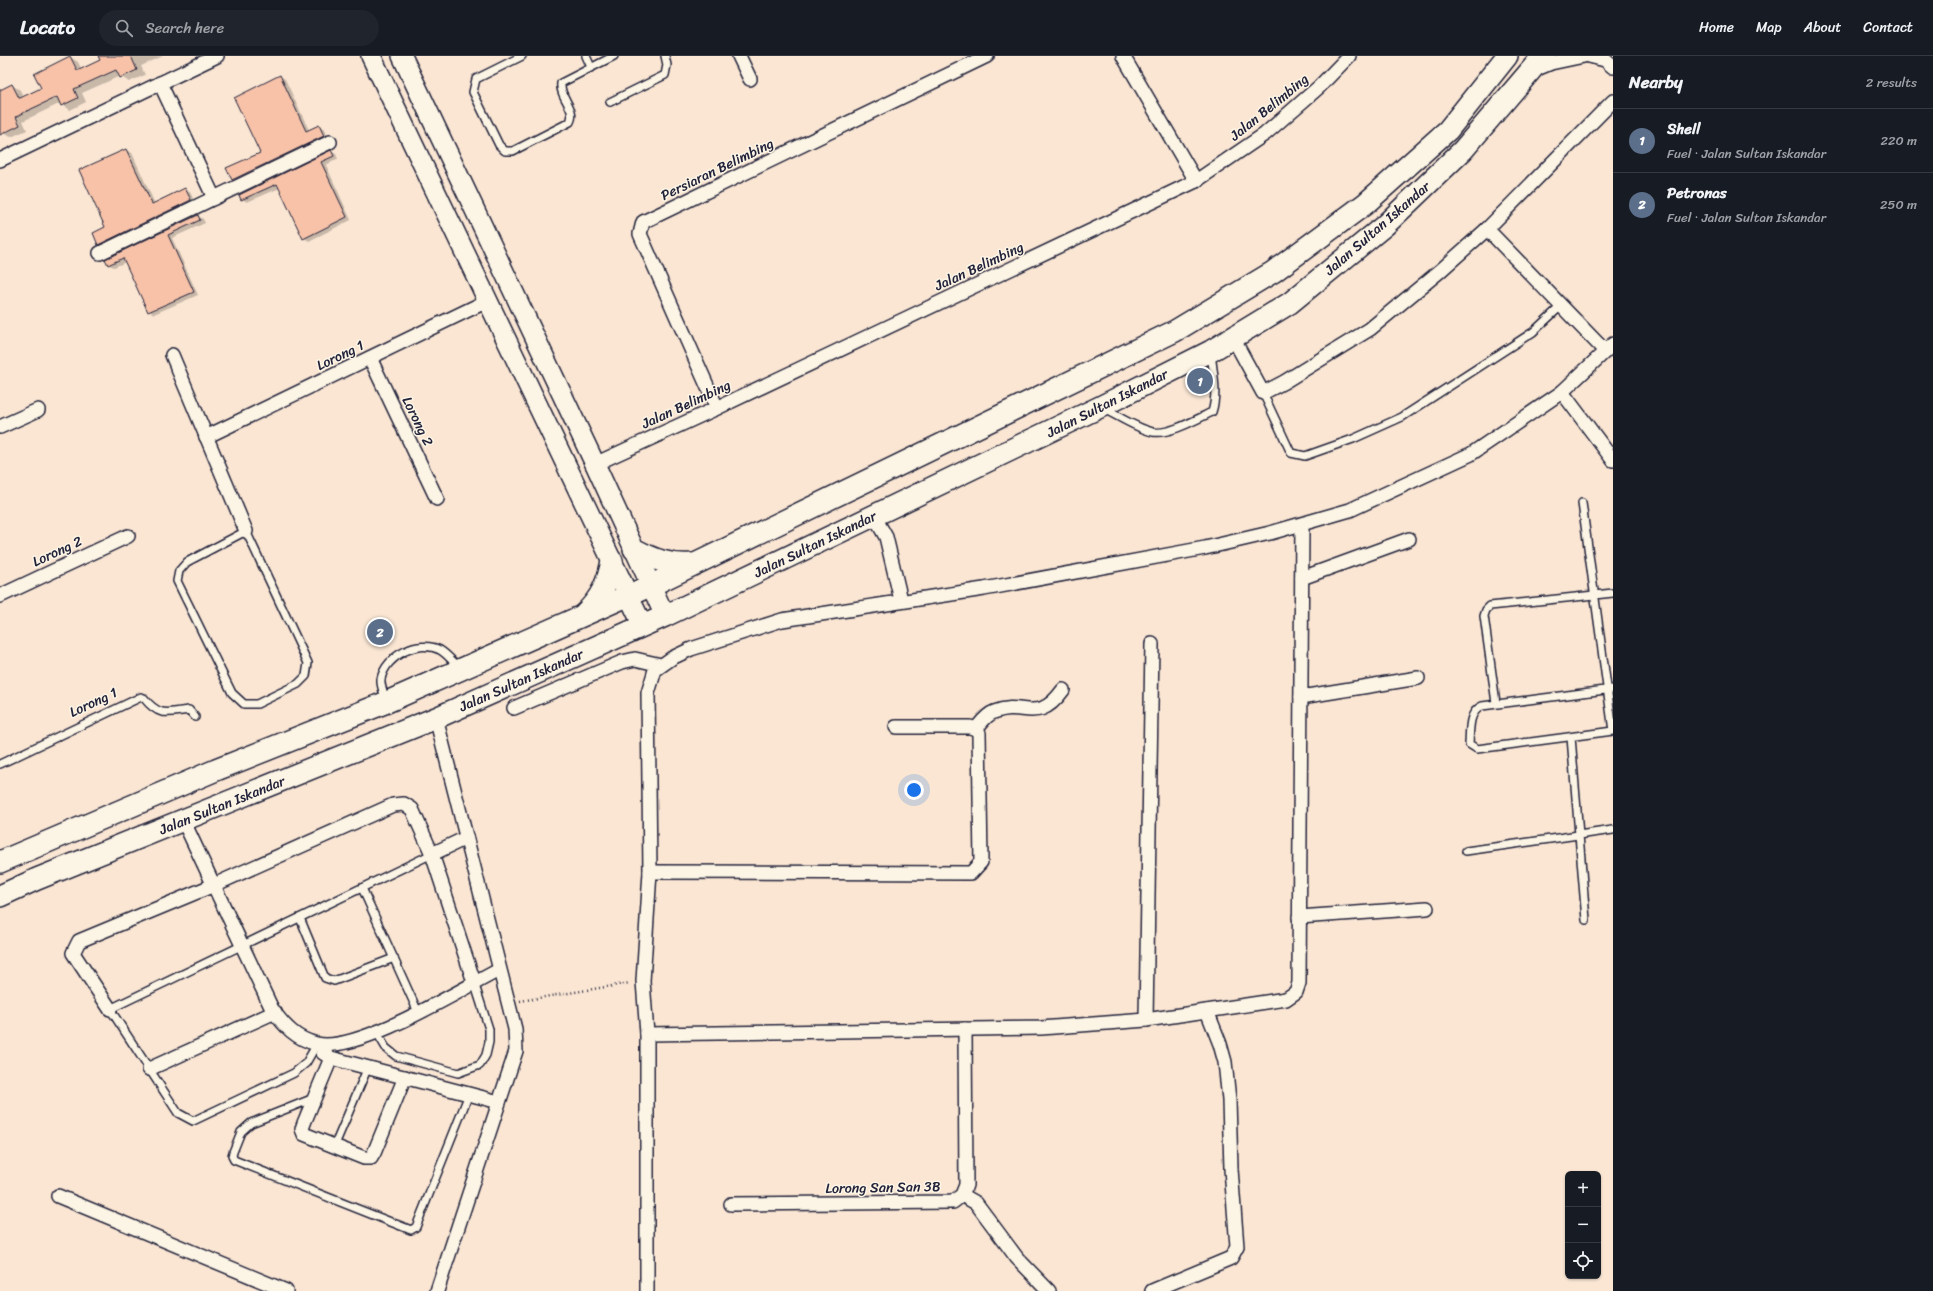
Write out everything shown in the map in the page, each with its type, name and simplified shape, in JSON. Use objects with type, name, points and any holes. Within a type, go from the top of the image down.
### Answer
[{"type":"main road","name":"Jalan Sultan Iskandar","points":[[0,862],[216,770],[386,702],[581,618],[696,564],[1175,331],[1273,272],[1365,204],[1448,130],[1507,56]]},
{"type":"main road","name":"Jalan Sultan Iskandar","points":[[0,896],[37,879],[436,718],[643,626],[1100,407],[1211,351],[1290,303],[1384,226],[1463,150],[1537,64]]},
{"type":"main road","points":[[634,549],[664,563],[680,565],[696,564]]},
{"type":"main road","points":[[581,618],[593,606],[602,592],[609,577],[612,561]]},
{"type":"street","points":[[0,160],[217,56]]},
{"type":"street","points":[[371,56],[643,626]]},
{"type":"street","points":[[402,56],[652,585],[665,616]]},
{"type":"street","points":[[739,56],[750,79]]},
{"type":"street","name":"Persiaran Belimbing","points":[[716,408],[640,234],[643,222],[987,56]]},
{"type":"street","points":[[1123,56],[1196,180]]},
{"type":"street","name":"Jalan Belimbing","points":[[595,464],[1196,180],[1265,134],[1319,87],[1349,56]]},
{"type":"street","points":[[1537,64],[1551,63],[1584,56]]},
{"type":"street","points":[[1589,56],[1605,60],[1613,68]]},
{"type":"street","points":[[160,83],[214,198]]},
{"type":"street","points":[[1233,338],[1263,393],[1284,382],[1370,329],[1440,271],[1487,229],[1613,101]]},
{"type":"street","points":[[100,253],[330,142]]},
{"type":"street","points":[[646,1291],[647,1034],[643,981],[650,872],[648,693],[655,670],[661,665],[691,649],[782,620],[984,588],[1204,548],[1302,524],[1350,510],[1471,454],[1562,392],[1609,348],[1561,306],[1487,229]]},
{"type":"street","name":"Lorong 1","points":[[206,437],[487,301]]},
{"type":"street","points":[[172,355],[246,531]]},
{"type":"street","name":"Lorong 2","points":[[370,358],[437,499]]},
{"type":"street","points":[[1562,392],[1613,460]]},
{"type":"street","points":[[0,428],[38,410]]},
{"type":"street","points":[[874,516],[886,537],[901,600]]},
{"type":"street","points":[[647,1034],[1041,1028],[1146,1020],[1286,999],[1296,992],[1299,983],[1302,524]]},
{"type":"street","name":"Lorong 2","points":[[0,596],[128,536]]},
{"type":"street","points":[[1302,578],[1408,539]]},
{"type":"street","points":[[1146,1020],[1152,644]]},
{"type":"street","points":[[514,708],[622,662],[635,659],[661,665]]},
{"type":"street","points":[[1301,696],[1418,678]]},
{"type":"street","points":[[976,729],[993,712],[1004,710],[1042,710],[1050,706],[1063,690]]},
{"type":"street","points":[[436,718],[515,1029],[516,1051],[437,1291]]},
{"type":"street","points":[[650,872],[972,873],[981,862],[979,733],[976,729],[970,727],[896,727]]},
{"type":"street","points":[[110,1010],[73,953],[79,941],[214,885],[393,805],[404,804],[412,809],[432,854],[474,982]]},
{"type":"street","points":[[183,820],[275,1012],[286,1028],[296,1035],[317,1044],[335,1044],[377,1033],[499,970]]},
{"type":"street","points":[[432,854],[466,838]]},
{"type":"street","points":[[1299,917],[1427,908]]},
{"type":"street","points":[[1152,1291],[1231,1258],[1237,1247],[1231,1169],[1229,1100],[1225,1062],[1220,1044],[1207,1011]]},
{"type":"street","points":[[149,1069],[275,1012]]},
{"type":"street","name":"Lorong San San 3B","points":[[731,1204],[953,1202],[962,1195],[966,1185],[965,1029]]},
{"type":"street","points":[[317,1044],[321,1052],[331,1058],[499,1102]]},
{"type":"street","points":[[331,1058],[302,1129],[304,1134],[364,1158],[371,1158],[374,1153],[405,1077]]},
{"type":"street","points":[[962,1195],[976,1203],[1017,1258],[1050,1291]]},
{"type":"street","points":[[58,1196],[286,1291]]},
{"type":"lane","points":[[522,56],[476,79],[473,92],[499,145],[505,151],[513,151],[570,122],[572,118],[571,112],[561,91],[561,83],[614,56]]},
{"type":"lane","points":[[586,56],[592,67]]},
{"type":"lane","points":[[610,102],[665,75],[667,65],[665,56]]},
{"type":"lane","points":[[1263,393],[1291,453],[1305,456],[1354,439],[1402,417],[1533,332],[1561,306]]},
{"type":"lane","points":[[1100,407],[1142,428],[1154,432],[1164,432],[1212,412],[1215,392],[1211,351]]},
{"type":"lane","points":[[1582,503],[1593,595],[1610,690],[1613,731],[1474,748],[1469,744],[1472,713],[1476,708],[1496,703],[1610,690]]},
{"type":"lane","points":[[246,531],[308,663],[306,676],[298,684],[257,704],[244,704],[232,693],[177,581],[179,572],[186,562],[246,531]]},
{"type":"lane","points":[[1496,703],[1484,616],[1486,610],[1490,606],[1613,593]]},
{"type":"lane","points":[[386,702],[380,680],[384,668],[392,659],[406,651],[428,647],[440,650],[461,669]]},
{"type":"lane","name":"Lorong 1","points":[[0,764],[141,697],[160,712],[165,714],[189,710],[195,717]]},
{"type":"lane","points":[[1571,736],[1586,920]]},
{"type":"lane","points":[[1466,851],[1580,836],[1613,830]]},
{"type":"lane","points":[[317,1044],[306,1063],[294,1073],[193,1121],[178,1113],[110,1010],[432,854]]},
{"type":"lane","points":[[362,888],[418,1012]]},
{"type":"lane","points":[[300,918],[325,978],[329,980],[334,981],[394,958]]},
{"type":"lane","points":[[377,1033],[386,1048],[396,1056],[458,1073],[480,1064],[486,1055],[490,1042],[489,1030],[474,982]]},
{"type":"lane","points":[[334,1147],[368,1067]]},
{"type":"lane","points":[[314,1098],[251,1123],[245,1127],[233,1152],[232,1156],[234,1160],[411,1230],[416,1227],[470,1094]]},
{"type":"path","points":[[508,1003],[643,981]]},
{"type":"building","points":[[70,56],[77,70],[79,70],[100,60],[98,56],[131,56],[137,70],[120,78],[116,70],[74,89],[78,98],[61,106],[57,97],[27,111],[16,117],[20,125],[0,135],[0,90],[12,84],[20,98],[41,88],[34,74]]},
{"type":"building","points":[[280,75],[306,131],[319,125],[324,136],[232,180],[226,168],[260,153],[234,98]]},
{"type":"building","points":[[126,149],[152,204],[185,188],[191,200],[98,245],[93,233],[105,227],[79,170]]},
{"type":"building","points":[[331,150],[334,156],[321,162],[347,217],[303,239],[277,184],[241,200],[239,195]]},
{"type":"building","points":[[198,215],[200,220],[168,235],[194,292],[148,312],[123,258],[108,265],[105,259]]},
{"type":"place","name":"Shell","points":[[1200,381]]},
{"type":"place","name":"Petronas","points":[[380,632]]}]
